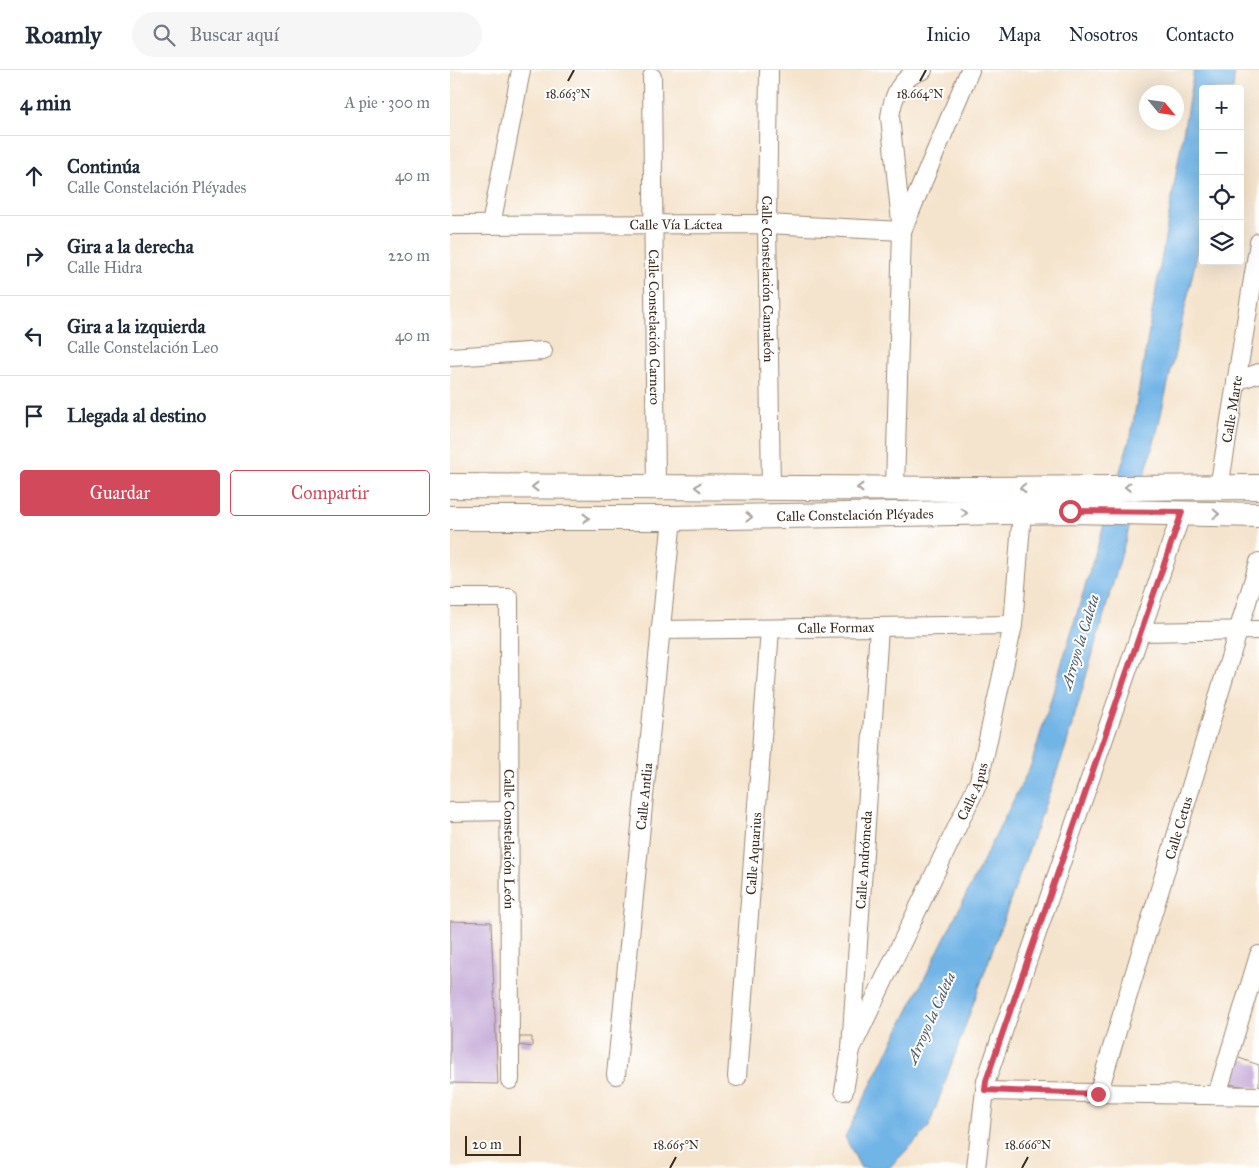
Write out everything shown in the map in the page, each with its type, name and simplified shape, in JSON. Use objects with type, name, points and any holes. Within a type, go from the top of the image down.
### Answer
[{"type":"main road","name":"Calle Constelación Pléyades","points":[[450,486],[771,488],[1259,487]]},
{"type":"main road","name":"Calle Constelación Pléyades","points":[[450,518],[672,518],[1070,511],[1259,515]]},
{"type":"street","points":[[491,225],[521,70]]},
{"type":"street","name":"Calle Constelación Camaleón","points":[[770,70],[767,224],[771,488]]},
{"type":"street","points":[[895,488],[902,231],[890,117],[892,102],[898,89],[907,79],[923,70]]},
{"type":"street","points":[[902,231],[970,70]]},
{"type":"street","name":"Calle Constelación Carnero","points":[[652,77],[656,487]]},
{"type":"street","name":"Calle Vía Láctea","points":[[450,225],[767,224],[902,231]]},
{"type":"street","name":"Calle Marte","points":[[1220,488],[1259,242]]},
{"type":"street","points":[[450,358],[543,351]]},
{"type":"street","points":[[1236,381],[1259,374]]},
{"type":"street","name":"Calle Apus","points":[[851,1049],[979,781],[1013,624],[1022,512]]},
{"type":"street","points":[[976,1168],[986,1081],[1140,632],[1177,512]]},
{"type":"street","name":"Calle Antlia","points":[[616,1075],[672,518]]},
{"type":"street","name":"Calle Cetus","points":[[1098,1094],[1259,562]]},
{"type":"street","name":"Calle Constelación León","points":[[450,598],[509,598],[510,1080]]},
{"type":"street","name":"Calle Formax","points":[[660,630],[880,628],[1013,624]]},
{"type":"street","name":"Calle Andrómeda","points":[[844,1091],[851,1049],[880,628]]},
{"type":"street","name":"Calle Aquarius","points":[[737,1077],[770,629]]},
{"type":"street","points":[[1140,632],[1259,630]]},
{"type":"street","points":[[450,812],[508,812]]},
{"type":"street","points":[[1217,1095],[1259,955]]},
{"type":"street","points":[[985,1090],[1098,1094],[1259,1096]]},
{"type":"water","name":"Arroyo la Caleta","points":[[1194,70],[1235,70],[1233,85],[1199,85],[1199,246],[1157,432],[1065,749],[928,1129],[889,1168],[861,1168],[845,1137],[1031,765],[1131,435]]},
{"type":"building","points":[[450,921],[491,922],[498,1084],[450,1083]]},
{"type":"building","points":[[520,1037],[532,1037],[532,1047],[519,1045]]},
{"type":"building","points":[[1236,1057],[1259,1065],[1259,1088],[1226,1084]]},
{"type":"route","points":[[1070,511],[1182,512],[986,1081],[985,1090],[1098,1094]]}]
